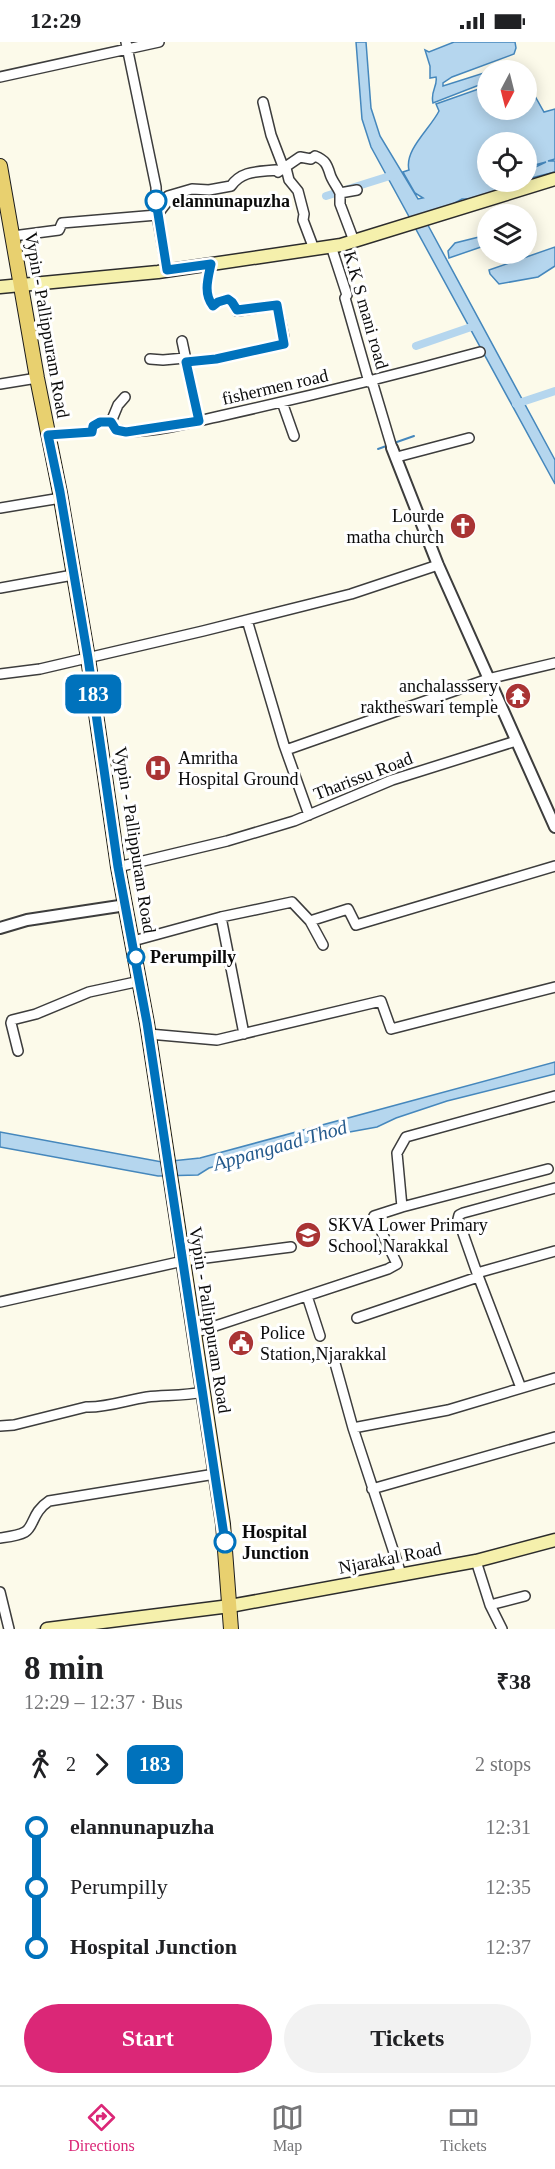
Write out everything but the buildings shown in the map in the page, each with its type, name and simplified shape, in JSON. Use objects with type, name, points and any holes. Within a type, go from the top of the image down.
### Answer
[{"type":"main road","name":"Vypin - Pallippuram Road","points":[[0,166],[37,378],[61,498],[88,658],[118,867],[149,1034],[223,1524],[231,1629]]},
{"type":"main road","points":[[0,287],[167,270],[331,246],[354,241],[555,179]]},
{"type":"main road","name":"Njarakal Road","points":[[47,1629],[107,1625],[230,1606],[476,1561],[555,1540]]},
{"type":"street","points":[[0,77],[126,45],[159,42]]},
{"type":"street","points":[[126,45],[156,187],[157,215],[167,270]]},
{"type":"street","points":[[263,102],[271,135],[289,180],[298,191],[304,214],[303,220],[314,249]]},
{"type":"street","points":[[13,236],[59,230],[62,223],[157,215],[167,202],[168,196],[192,189],[218,189],[231,186],[234,181],[252,171],[276,170],[278,172],[300,157],[311,159],[315,156],[322,158],[329,168],[354,241]]},
{"type":"street","points":[[339,192],[357,190]]},
{"type":"street","name":"K.K S mani road","points":[[331,246],[347,295],[345,298],[351,323],[393,448]]},
{"type":"street","points":[[150,359],[216,359],[284,344],[277,305],[237,310],[228,299],[213,306],[207,294],[207,279],[211,264]]},
{"type":"street","points":[[182,340],[199,421]]},
{"type":"street","name":"fishermen road","points":[[111,422],[116,430],[126,432],[199,421],[371,382],[480,352]]},
{"type":"street","points":[[0,384],[37,378]]},
{"type":"street","points":[[48,435],[92,432],[93,426],[100,422],[111,422],[118,405],[125,397]]},
{"type":"street","points":[[282,402],[294,436]]},
{"type":"street","points":[[469,438],[393,448],[438,565],[555,827]]},
{"type":"street","points":[[0,508],[61,498]]},
{"type":"street","points":[[0,674],[40,669],[247,620],[351,594],[438,565]]},
{"type":"street","points":[[0,588],[74,575]]},
{"type":"street","points":[[247,620],[286,750],[309,815]]},
{"type":"street","points":[[286,750],[488,679],[555,663]]},
{"type":"street","name":"Tharissu Road","points":[[118,867],[227,841],[309,815],[392,780],[516,741]]},
{"type":"street","points":[[310,921],[348,909],[356,925],[555,866]]},
{"type":"street","points":[[133,941],[221,917],[292,902],[310,921],[323,945]]},
{"type":"street","points":[[0,928],[27,920],[126,905]]},
{"type":"street","points":[[221,917],[244,1034]]},
{"type":"street","points":[[18,1051],[12,1020],[36,1014],[89,992],[140,981]]},
{"type":"street","points":[[149,1034],[216,1040],[381,1001],[391,1029],[555,987]]},
{"type":"street","points":[[402,1207],[397,1153],[406,1137],[555,1096]]},
{"type":"street","points":[[194,1333],[388,1269],[397,1264],[374,1216],[548,1169]]},
{"type":"street","points":[[521,1388],[458,1219],[463,1213],[555,1188]]},
{"type":"street","points":[[0,1302],[133,1270],[291,1247]]},
{"type":"street","points":[[357,1318],[478,1275],[555,1251]]},
{"type":"street","points":[[307,1296],[320,1336]]},
{"type":"street","points":[[333,1356],[372,1489],[401,1574]]},
{"type":"street","points":[[353,1428],[448,1410],[555,1378]]},
{"type":"street","points":[[0,1426],[14,1425],[86,1407],[98,1407],[147,1397],[203,1392]]},
{"type":"street","points":[[372,1489],[555,1437]]},
{"type":"street","points":[[0,1538],[24,1533],[30,1527],[36,1513],[49,1502],[215,1474]]},
{"type":"street","points":[[476,1561],[490,1605],[501,1629]]},
{"type":"street","points":[[0,1592],[9,1629]]},
{"type":"street","points":[[490,1605],[525,1596]]},
{"type":"water","points":[[356,42],[366,42],[371,108],[380,136],[418,199],[423,198],[415,193],[403,172],[409,170],[408,162],[414,147],[439,111],[436,104],[477,90],[477,120],[537,120],[537,100],[544,112],[555,109],[555,159],[548,161],[555,161],[555,172],[537,176],[537,166],[546,162],[537,164],[537,132],[477,132],[477,192],[491,192],[472,199],[462,199],[423,216],[555,460],[555,484],[371,147],[362,119]]},
{"type":"water","points":[[454,42],[515,42],[516,48],[514,54],[498,60],[477,60],[477,68],[452,77],[443,83],[443,86],[477,75],[477,86],[433,103],[432,95],[436,77],[430,78],[430,66],[425,50],[429,52]]},
{"type":"water","points":[[477,238],[477,248],[449,258],[448,251],[455,243]]},
{"type":"water","points":[[555,247],[555,266],[538,277],[499,284],[490,274],[489,270],[506,264],[537,264],[537,253]]},
{"type":"water","name":"Appangaad Thod","points":[[555,1062],[555,1074],[447,1101],[396,1118],[377,1127],[333,1135],[209,1168],[198,1175],[158,1176],[0,1147],[0,1132],[162,1162],[200,1158]]},
{"type":"waterway","points":[[326,196],[393,175]]},
{"type":"waterway","points":[[416,346],[474,326]]},
{"type":"waterway","points":[[516,404],[555,391]]},
{"type":"waterway","points":[[394,443],[414,436]]},
{"type":"waterway","points":[[378,449],[389,445]]},
{"type":"bus line","name":"183","points":[[156,201],[167,270],[211,264],[207,279],[209,302],[213,306],[228,299],[237,310],[241,311],[277,305],[284,338],[284,344],[216,359],[186,362],[199,421],[126,432],[116,430],[111,422],[100,422],[93,426],[92,432],[48,435],[88,658],[118,867],[147,1023],[225,1542]]},
{"type":"place","name":"elannunapuzha","points":[[156,201]]},
{"type":"place","name":"Lourde matha church","points":[[463,526]]},
{"type":"place","name":"anchalasssery raktheswari temple","points":[[518,696]]},
{"type":"place","name":"Amritha Hospital Ground","points":[[158,768]]},
{"type":"place","name":"Perumpilly","points":[[136,957]]},
{"type":"place","name":"SKVA Lower Primary School,Narakkal","points":[[308,1235]]},
{"type":"place","name":"Police Station,Njarakkal","points":[[241,1343]]},
{"type":"place","name":"Hospital Junction","points":[[225,1542]]}]
